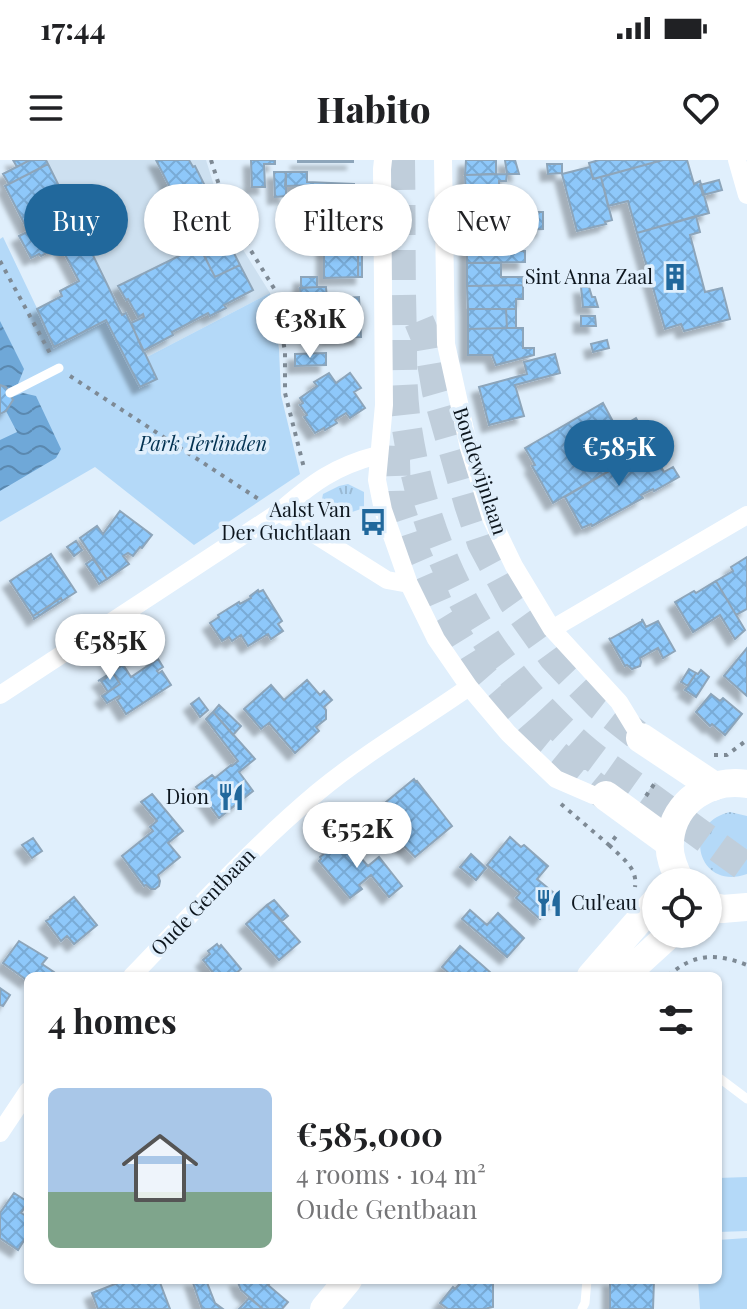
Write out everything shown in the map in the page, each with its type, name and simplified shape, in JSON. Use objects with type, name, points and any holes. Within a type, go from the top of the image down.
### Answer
[{"type":"highway","points":[[641,738],[672,759],[735,781]]},
{"type":"highway","points":[[606,796],[632,815],[672,868]]},
{"type":"main road","points":[[672,868],[674,824],[683,807],[696,794],[735,781]]},
{"type":"main road","points":[[594,972],[642,901]]},
{"type":"main road","points":[[722,909],[747,907]]},
{"type":"main road","points":[[628,972],[655,948]]},
{"type":"main road","points":[[324,1309],[345,1284]]},
{"type":"street","points":[[383,160],[384,405],[377,480],[383,510],[409,584],[436,639],[469,687],[508,733],[556,779],[593,795],[606,796]]},
{"type":"street","name":"Boudewijnlaan","points":[[443,160],[446,344],[469,448],[491,518],[514,566],[552,629],[619,702],[641,738]]},
{"type":"street","points":[[737,160],[747,195]]},
{"type":"street","points":[[0,695],[279,512],[308,486],[330,472],[378,455]]},
{"type":"street","points":[[279,512],[387,580],[409,584]]},
{"type":"street","points":[[552,629],[747,515]]},
{"type":"street","name":"Oude Gentbaan","points":[[136,972],[269,834],[321,789],[469,687]]},
{"type":"street","points":[[0,1133],[24,1097]]},
{"type":"lane","points":[[10,393],[59,368]]},
{"type":"lane","points":[[722,1080],[747,1099]]},
{"type":"lane","points":[[582,1309],[587,1284]]},
{"type":"path","points":[[211,160],[228,213],[275,290],[285,352],[285,393],[308,486]]},
{"type":"path","points":[[0,261],[59,368],[279,512]]},
{"type":"path","points":[[0,276],[6,273]]},
{"type":"path","points":[[704,754],[727,755],[747,740]]},
{"type":"path","points":[[632,815],[672,759]]},
{"type":"path","points":[[609,845],[632,867],[637,876],[636,885],[642,893]]},
{"type":"path","points":[[672,972],[701,957],[728,958],[747,965]]},
{"type":"shaded area","points":[[46,160],[206,160],[214,184],[144,184],[144,256],[247,256],[270,293],[147,357],[93,256],[128,256],[128,184],[58,184]]},
{"type":"green space","name":"Park Terlinden","points":[[3,237],[55,346],[106,320],[141,387],[157,379],[147,357],[270,293],[279,349],[281,395],[300,474],[194,545],[95,467],[0,522],[0,239]]},
{"type":"green space","points":[[348,484],[364,492],[364,508],[346,514],[322,499],[323,494]]},
{"type":"green space","points":[[730,812],[747,816],[747,874],[730,877],[722,875],[722,868],[707,865],[701,854],[700,842],[704,829],[714,819]]},
{"type":"green space","points":[[747,1177],[747,1231],[722,1232],[722,1178]]},
{"type":"green space","points":[[747,1238],[747,1309],[700,1309],[698,1284],[722,1284],[722,1240]]},
{"type":"water","points":[[0,321],[24,369],[18,384],[7,389],[0,386]]},
{"type":"water","points":[[23,393],[36,396],[61,449],[56,458],[0,491],[0,440],[17,432],[6,411],[13,401],[12,397]]},
{"type":"building","points":[[13,160],[30,160],[17,167]]},
{"type":"building","points":[[30,160],[46,160],[48,164],[9,184],[3,174]]},
{"type":"building","points":[[156,160],[189,160],[204,184],[168,184]]},
{"type":"building","points":[[251,160],[275,160],[275,164],[264,164],[265,187],[252,184]]},
{"type":"building","points":[[353,160],[353,162],[298,162]]},
{"type":"building","points":[[466,160],[496,160],[496,174],[465,175]]},
{"type":"building","points":[[505,160],[515,160],[519,174],[507,174]]},
{"type":"building","points":[[599,160],[663,160],[593,179],[589,163]]},
{"type":"building","points":[[663,160],[687,160],[694,184],[700,181],[709,213],[637,233],[628,201],[608,206],[601,177]]},
{"type":"building","points":[[48,164],[58,184],[24,184],[24,223],[5,186]]},
{"type":"building","points":[[547,164],[562,164],[562,173],[548,174]]},
{"type":"building","points":[[590,167],[593,179],[601,177],[612,220],[577,231],[562,174]]},
{"type":"building","points":[[274,172],[286,172],[286,184],[275,184],[275,197]]},
{"type":"building","points":[[286,172],[307,172],[307,182],[354,184],[285,184]]},
{"type":"building","points":[[507,174],[506,181],[499,181],[499,184],[465,184],[465,175]]},
{"type":"building","points":[[719,180],[722,190],[703,195],[700,185]]},
{"type":"building","points":[[539,212],[543,212],[543,229],[539,229]]},
{"type":"building","name":"Sint Anna Zaal","points":[[696,216],[700,232],[690,235],[705,292],[722,288],[730,319],[684,331],[681,324],[665,329],[637,233]]},
{"type":"building","points":[[66,256],[93,256],[122,315],[126,313],[157,379],[140,387],[106,320],[54,347],[37,309],[62,296],[60,291],[79,281]]},
{"type":"building","points":[[179,256],[204,256],[215,277],[240,265],[253,290],[224,305],[226,308],[210,316],[208,313],[143,351],[131,323],[144,317],[143,314],[138,317],[118,286]]},
{"type":"building","points":[[204,256],[235,256],[240,265],[215,277]]},
{"type":"building","points":[[324,256],[358,256],[358,277],[324,278]]},
{"type":"building","points":[[358,256],[362,256],[362,277],[358,277]]},
{"type":"building","points":[[467,256],[525,256],[525,262],[467,263]]},
{"type":"building","points":[[467,263],[501,263],[501,277],[523,277],[523,285],[467,286]]},
{"type":"building","points":[[301,277],[317,277],[317,287],[301,288]]},
{"type":"building","points":[[523,285],[523,299],[516,299],[516,309],[468,309],[467,286]]},
{"type":"building","points":[[326,287],[327,299],[301,300],[300,288]]},
{"type":"building","points":[[581,287],[589,287],[598,307],[583,307]]},
{"type":"building","points":[[359,297],[361,337],[329,338],[328,299]]},
{"type":"building","points":[[468,309],[506,309],[507,328],[468,329]]},
{"type":"building","points":[[506,309],[516,309],[516,328],[507,328]]},
{"type":"building","points":[[581,316],[595,316],[596,326],[581,326]]},
{"type":"building","points":[[523,328],[523,348],[534,348],[534,355],[496,365],[492,355],[468,355],[468,329]]},
{"type":"building","points":[[607,340],[609,348],[593,352],[591,344]]},
{"type":"building","points":[[326,353],[326,365],[295,366],[295,354]]},
{"type":"building","points":[[555,354],[560,373],[515,385],[524,416],[489,425],[479,387],[527,374],[524,362]]},
{"type":"building","points":[[329,373],[336,383],[350,373],[361,388],[354,392],[365,408],[350,418],[346,413],[335,420],[337,423],[315,433],[304,417],[307,415],[300,405],[303,403],[300,398],[317,386],[314,382]]},
{"type":"building","points":[[0,385],[6,387],[13,400],[0,414]]},
{"type":"building","points":[[603,403],[617,429],[636,418],[652,446],[553,503],[525,448]]},
{"type":"building","points":[[652,446],[664,472],[673,467],[679,477],[641,495],[643,498],[592,526],[582,528],[565,497]]},
{"type":"building","points":[[120,511],[152,535],[133,556],[128,553],[123,556],[129,564],[107,579],[80,538],[97,526],[103,534]]},
{"type":"building","points":[[76,541],[82,550],[74,556],[67,547]]},
{"type":"building","points":[[51,554],[76,592],[33,616],[10,581]]},
{"type":"building","points":[[747,557],[747,609],[736,615],[716,581],[733,571],[731,567]]},
{"type":"building","points":[[93,559],[107,579],[99,584],[86,564]]},
{"type":"building","points":[[716,581],[745,630],[735,639],[720,615],[693,632],[675,602]]},
{"type":"building","points":[[258,590],[263,590],[282,621],[278,624],[283,631],[271,639],[268,634],[248,646],[241,635],[232,641],[229,637],[222,641],[210,623],[239,602],[251,598]]},
{"type":"building","points":[[61,598],[62,601],[34,619],[33,616]]},
{"type":"building","points":[[642,619],[646,627],[658,621],[675,651],[663,658],[658,648],[640,658],[640,666],[632,669],[625,666],[609,638]]},
{"type":"building","points":[[747,648],[747,696],[724,676]]},
{"type":"building","points":[[137,656],[124,666],[131,677],[158,659],[163,667],[157,671],[162,671],[171,685],[126,714],[117,700],[119,696],[107,703],[102,696],[120,684],[113,673],[98,681]]},
{"type":"building","points":[[689,669],[696,673],[688,686],[681,682]]},
{"type":"building","points":[[701,670],[709,677],[696,697],[685,690]]},
{"type":"building","points":[[113,673],[120,684],[108,692],[101,681]]},
{"type":"building","points":[[307,680],[320,695],[324,691],[332,700],[324,707],[326,719],[316,727],[319,731],[295,753],[269,723],[261,729],[244,709],[271,685],[284,700]]},
{"type":"building","points":[[711,694],[720,701],[723,698],[742,714],[725,735],[696,712]]},
{"type":"building","points":[[199,698],[208,710],[200,717],[191,704]]},
{"type":"building","points":[[219,705],[241,726],[233,735],[213,712]]},
{"type":"building","points":[[213,712],[255,759],[239,772],[253,791],[219,818],[196,787],[238,761],[206,719]]},
{"type":"building","points":[[414,779],[452,826],[415,857],[393,835],[401,828],[396,822],[399,819],[396,814],[392,818],[384,809],[389,805],[386,802]]},
{"type":"building","points":[[152,794],[183,831],[168,843],[180,857],[158,875],[159,886],[155,889],[144,886],[122,856],[153,831],[150,827],[157,821],[141,802]]},
{"type":"building","points":[[510,837],[548,866],[537,879],[559,897],[540,919],[516,898],[520,893],[487,865]]},
{"type":"building","points":[[33,838],[42,851],[32,858],[22,845]]},
{"type":"building","points":[[341,840],[345,840],[368,866],[379,857],[402,886],[389,897],[371,875],[359,885],[362,889],[350,898],[319,861]]},
{"type":"building","points":[[471,854],[486,868],[476,880],[460,867]]},
{"type":"building","points":[[74,897],[97,925],[74,944],[67,936],[61,941],[46,921]]},
{"type":"building","points":[[274,900],[288,916],[282,921],[267,905]]},
{"type":"building","points":[[267,905],[300,942],[279,960],[246,924]]},
{"type":"building","points":[[470,910],[487,925],[498,913],[524,938],[507,957],[462,919]]},
{"type":"building","points":[[19,941],[47,958],[42,964],[54,972],[24,972],[24,978],[3,963]]},
{"type":"building","points":[[217,944],[219,947],[221,945],[241,969],[238,972],[212,972],[203,960],[210,954],[208,951]]},
{"type":"building","points":[[460,946],[490,972],[448,972],[442,967]]},
{"type":"building","points":[[0,988],[10,995],[3,1006],[0,1005]]},
{"type":"building","points":[[14,1193],[24,1199],[21,1213],[24,1215],[24,1240],[18,1250],[0,1238],[0,1213]]},
{"type":"building","points":[[115,1284],[161,1284],[170,1309],[98,1309],[92,1293]]},
{"type":"building","points":[[193,1284],[208,1284],[215,1303],[223,1309],[202,1309]]},
{"type":"building","points":[[239,1284],[269,1284],[288,1302],[282,1309],[263,1309],[241,1290]]},
{"type":"building","points":[[459,1284],[493,1284],[493,1307],[448,1309],[440,1303],[453,1287],[455,1289]]},
{"type":"building","points":[[610,1284],[654,1284],[653,1309],[610,1309]]},
{"type":"building","points":[[249,1298],[263,1309],[239,1309]]},
{"type":"tunnel","points":[[400,160],[405,415],[426,511],[461,597],[513,676],[544,712],[600,762],[747,868]]},
{"type":"tunnel","points":[[419,321],[429,345],[437,392],[482,543],[513,601],[554,658],[599,705],[641,738]]},
{"type":"tunnel","points":[[396,446],[396,497],[412,545],[439,607],[480,673],[539,741],[606,796]]},
{"type":"place","name":"Sint Anna Zaal","points":[[675,277]]},
{"type":"place","name":"Aalst Van Der Guchtlaan","points":[[373,522]]},
{"type":"place","name":"Dion","points":[[231,797]]},
{"type":"place","name":"Cul'eau","points":[[549,903]]}]
